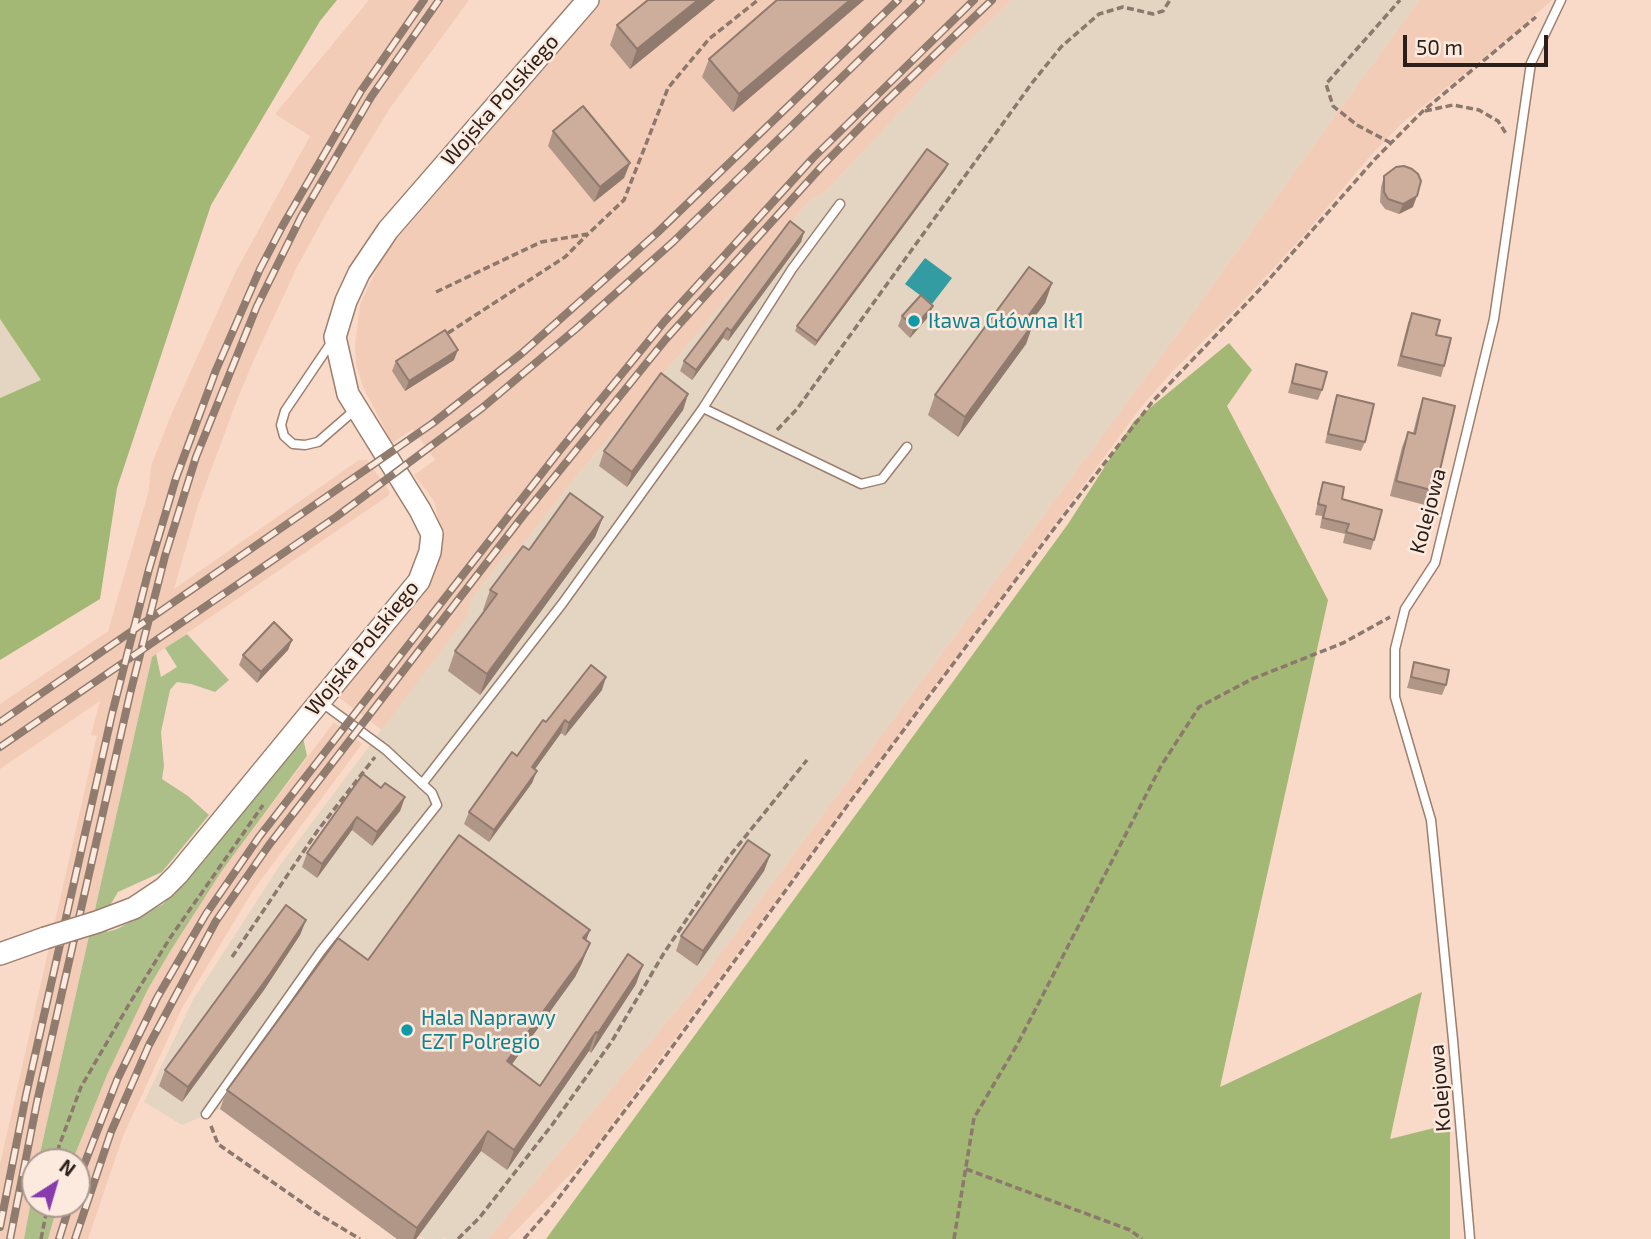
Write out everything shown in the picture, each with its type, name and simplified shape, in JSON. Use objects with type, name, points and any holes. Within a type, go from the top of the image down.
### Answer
[{"type":"street","name":"Wojska Polskiego","points":[[0,954],[134,908],[171,881],[419,581],[430,551],[432,534],[348,394],[335,337],[345,301],[359,273],[388,230],[588,0]]},
{"type":"lane","name":"Kolejowa","points":[[1470,1239],[1431,820],[1395,697],[1395,649],[1405,609],[1434,563],[1494,319],[1531,63],[1561,0]]},
{"type":"lane","points":[[422,784],[554,614],[703,408],[792,269],[840,204]]},
{"type":"lane","points":[[335,337],[285,411],[281,425],[284,436],[293,444],[318,442],[357,408]]},
{"type":"lane","points":[[703,408],[861,484],[882,479],[907,447]]},
{"type":"lane","points":[[205,1114],[321,951],[437,805],[432,793],[383,748],[319,701]]},
{"type":"path","points":[[448,333],[565,257],[624,200],[668,88],[709,39],[758,0]]},
{"type":"path","points":[[767,439],[797,409],[1032,83],[1061,47],[1099,14],[1123,6],[1153,14],[1163,11],[1170,0]]},
{"type":"path","points":[[1391,142],[1357,125],[1333,106],[1326,84],[1400,0]]},
{"type":"path","points":[[524,1239],[551,1208],[642,1087],[847,806],[1153,401],[1264,285],[1391,142],[1423,111],[1538,16]]},
{"type":"path","points":[[1423,111],[1453,105],[1479,110],[1498,121],[1520,153]]},
{"type":"path","points":[[436,292],[541,242],[587,234]]},
{"type":"path","points":[[954,1239],[974,1118],[1017,1045],[1161,766],[1199,707],[1252,680],[1343,643],[1405,609]]},
{"type":"path","points":[[232,957],[318,830],[383,748]]},
{"type":"path","points":[[458,1239],[480,1217],[559,1114],[612,1041],[664,953],[728,858],[807,760]]},
{"type":"path","points":[[60,1148],[81,1087],[128,1006],[170,938],[267,800]]},
{"type":"path","points":[[205,1114],[218,1144],[320,1215],[360,1239]]},
{"type":"path","points":[[966,1168],[1130,1230],[1142,1239]]},
{"type":"path","points":[[41,1239],[45,1218]]},
{"type":"shaded area","points":[[369,0],[469,0],[390,108],[297,267],[237,400],[198,505],[174,589],[359,460],[367,460],[390,492],[388,496],[152,657],[41,1148],[21,1148],[21,1218],[28,1218],[24,1239],[0,1239],[0,1164],[97,736],[91,735],[100,701],[0,769],[0,704],[108,631],[149,490],[151,466],[171,415],[235,273],[310,136],[275,114]]},
{"type":"shaded area","points":[[600,0],[1012,0],[945,64],[826,191],[810,200],[575,478],[517,552],[504,557],[471,599],[468,616],[382,730],[337,696],[442,536],[434,501],[414,475],[435,460],[413,429],[392,443],[363,387],[356,364],[355,345],[360,304],[378,266],[392,245]]},
{"type":"shaded area","points":[[1012,0],[1419,0],[1184,325],[698,984],[488,1239],[425,1239],[419,1236],[416,1239],[397,1239],[220,1109],[182,1125],[144,1102],[193,1000],[280,865],[467,616],[471,599],[504,557],[517,552],[575,478],[810,200],[826,191],[945,64]]},
{"type":"shaded area","points":[[1419,0],[1552,0],[1401,124],[1371,155],[1305,234],[1142,406],[588,1156],[508,1239],[488,1239],[698,984],[1184,325]]},
{"type":"shaded area","points":[[0,319],[42,380],[0,398]]},
{"type":"shaded area","points":[[334,722],[362,744],[252,892],[182,1008],[123,1136],[88,1239],[48,1239],[54,1218],[91,1218],[91,1148],[78,1148],[107,1075],[148,989],[196,908]]},
{"type":"green space","points":[[0,0],[337,0],[320,21],[211,205],[117,488],[100,599],[0,660],[0,398],[41,380],[0,319]]},
{"type":"green space","points":[[1229,343],[1252,370],[1227,406],[1328,600],[1220,1087],[1422,992],[1390,1139],[1450,1124],[1450,1239],[546,1239],[1068,524],[1134,421]]},
{"type":"green space","points":[[187,634],[229,680],[215,692],[177,682],[170,690],[161,732],[164,766],[162,779],[188,796],[209,815],[162,872],[118,892],[108,909],[107,932],[163,904],[204,861],[302,733],[307,756],[221,872],[148,989],[107,1075],[78,1148],[41,1148],[152,657],[156,654],[161,677],[177,667],[165,648]]},
{"type":"green space","points":[[28,1218],[54,1218],[48,1239],[24,1239]]},
{"type":"water","points":[[925,258],[952,278],[932,304],[905,284]]},
{"type":"building","points":[[648,0],[698,0],[637,49],[617,25]]},
{"type":"building","points":[[777,0],[850,0],[739,94],[709,59]]},
{"type":"building","points":[[583,106],[630,163],[600,187],[553,131]]},
{"type":"building","points":[[927,149],[948,164],[817,341],[797,326]]},
{"type":"building","points":[[1404,166],[1418,174],[1421,181],[1417,196],[1403,204],[1388,199],[1384,192],[1384,176],[1396,167]]},
{"type":"building","points":[[790,221],[804,232],[731,331],[727,328],[696,370],[684,361]]},
{"type":"building","points":[[1029,267],[1052,283],[1026,319],[1033,324],[965,417],[935,395]]},
{"type":"building","points":[[921,295],[933,306],[914,327],[902,316]]},
{"type":"building","points":[[1412,313],[1440,320],[1436,335],[1451,338],[1444,366],[1401,356]]},
{"type":"building","points":[[445,330],[458,350],[409,381],[396,361]]},
{"type":"building","points":[[1296,364],[1327,372],[1322,390],[1292,383]]},
{"type":"building","points":[[661,373],[688,394],[632,472],[604,451]]},
{"type":"building","points":[[1337,395],[1374,404],[1365,442],[1328,434]]},
{"type":"building","points":[[1423,398],[1455,406],[1435,491],[1396,481],[1408,432],[1415,434]]},
{"type":"building","points":[[1323,482],[1344,487],[1342,499],[1382,510],[1374,540],[1346,532],[1349,524],[1323,518],[1326,506],[1318,504]]},
{"type":"building","points":[[570,493],[603,517],[487,674],[455,651],[497,594],[490,590],[523,546],[529,550]]},
{"type":"building","points":[[274,622],[292,640],[261,672],[243,655]]},
{"type":"building","points":[[1414,662],[1449,670],[1446,685],[1411,677]]},
{"type":"building","points":[[591,665],[606,677],[569,723],[565,720],[532,767],[537,771],[494,830],[469,812],[512,752],[517,756],[543,720],[546,722]]},
{"type":"building","points":[[363,774],[381,788],[385,783],[405,797],[377,832],[357,817],[322,864],[307,853]]},
{"type":"building","name":"Hala Naprawy EZT Polregio","points":[[459,835],[590,930],[583,938],[590,943],[583,957],[507,1061],[540,1086],[628,954],[643,965],[514,1150],[488,1131],[417,1228],[227,1090],[338,938],[368,960]]},
{"type":"building","points":[[748,840],[770,855],[703,951],[681,936]]},
{"type":"building","points":[[286,905],[306,920],[188,1087],[165,1070]]},
{"type":"railway","points":[[0,1227],[26,1095],[112,714],[149,569],[176,478],[216,370],[260,269],[361,91],[424,0]]},
{"type":"railway","points":[[10,1239],[37,1102],[130,694],[165,556],[196,457],[257,306],[301,217],[371,97],[439,0]]},
{"type":"railway","points":[[0,722],[433,423],[521,354],[658,232],[898,0]]},
{"type":"railway","points":[[0,747],[336,517],[482,408],[673,242],[921,0]]},
{"type":"railway","points":[[91,1148],[117,1080],[157,998],[206,914],[259,837],[560,450],[664,322],[813,158],[974,0]]},
{"type":"railway","points":[[75,1239],[111,1132],[149,1045],[216,921],[269,845],[522,517],[666,339],[822,166],[992,0]]},
{"type":"railway","points":[[59,1239],[66,1218]]},
{"type":"place","name":"Iława Główna Ił1","points":[[914,321]]},
{"type":"place","name":"Hala Naprawy EZT Polregio","points":[[407,1030]]}]
